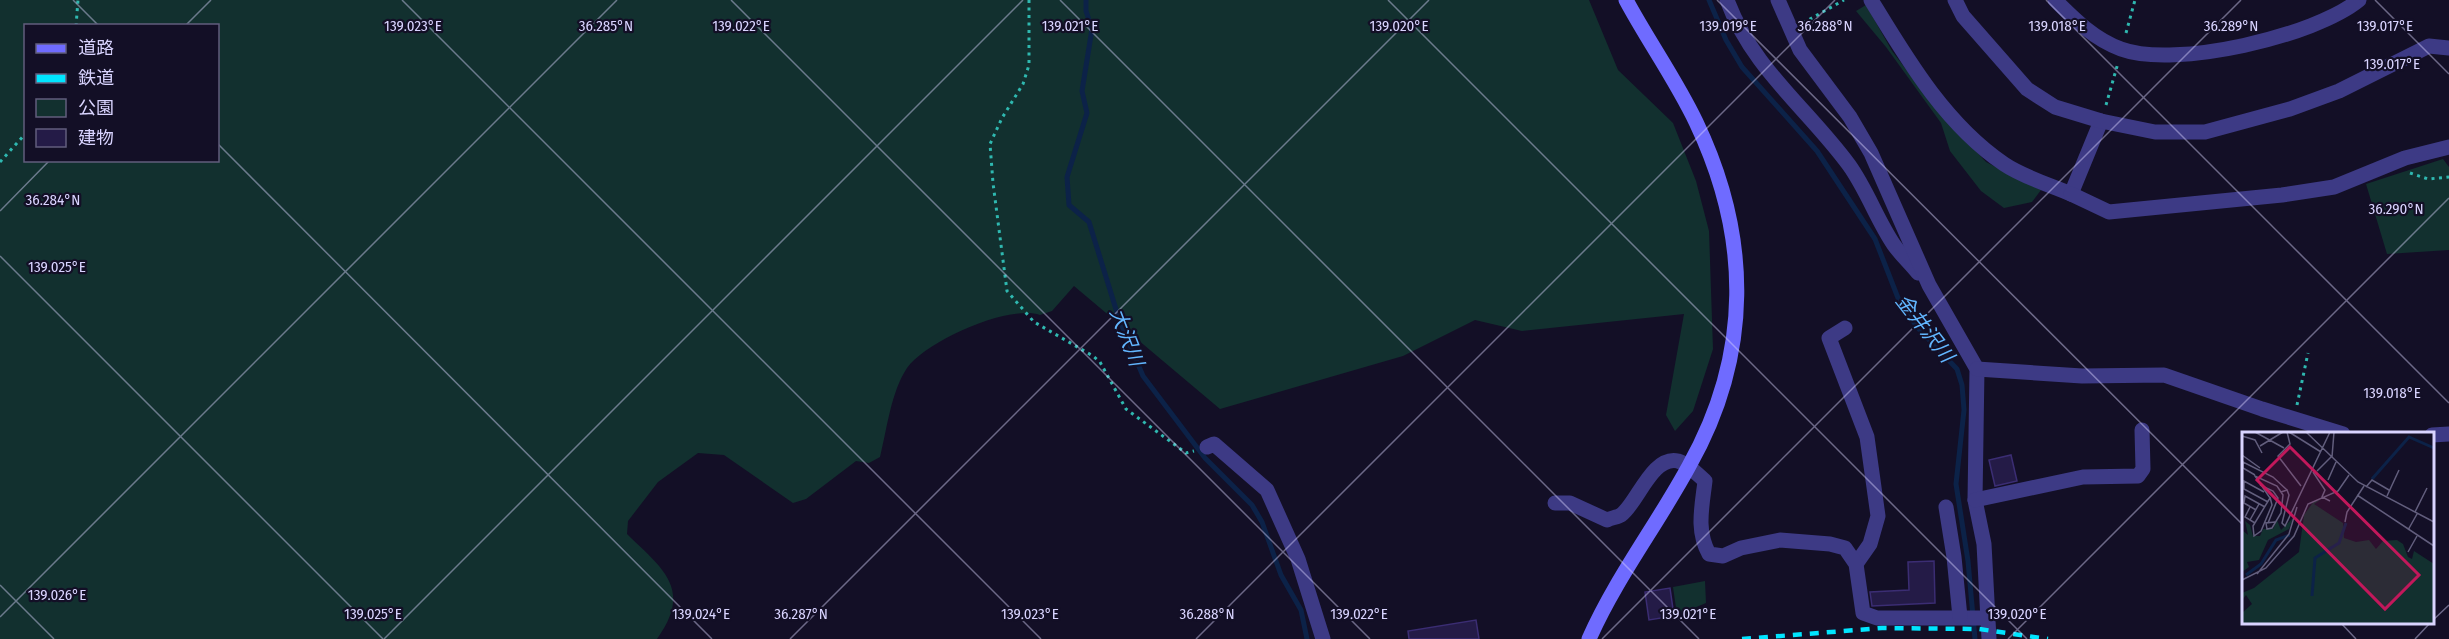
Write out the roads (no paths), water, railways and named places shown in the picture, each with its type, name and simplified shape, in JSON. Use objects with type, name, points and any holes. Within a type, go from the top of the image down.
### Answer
[{"type":"street","points":[[1589,639],[1602,609],[1689,467],[1714,418],[1736,330],[1737,266],[1731,222],[1718,176],[1696,122],[1626,0]]},
{"type":"street","points":[[1727,0],[1736,24],[1753,54],[1829,139],[1863,185],[1894,245],[1929,285]]},
{"type":"street","points":[[1778,0],[1800,50],[1850,117],[1871,153],[1929,285],[1977,369],[1975,500],[1984,544],[1974,618]]},
{"type":"street","points":[[1871,0],[1911,64],[1963,130],[2005,165],[2109,212],[2334,188],[2405,158],[2449,147]]},
{"type":"street","points":[[1955,0],[1963,16],[2027,89],[2055,107],[2101,121],[2155,132],[2205,132],[2290,109],[2339,91],[2429,46],[2449,48]]},
{"type":"street","points":[[2055,0],[2085,29],[2122,49],[2165,57],[2200,54],[2286,33],[2315,24],[2359,0]]},
{"type":"street","points":[[2071,194],[2101,121]]},
{"type":"street","points":[[1845,328],[1829,338],[1867,437],[1878,516],[1870,544],[1856,564]]},
{"type":"street","points":[[1977,369],[2082,376],[2164,375],[2336,432]]},
{"type":"street","points":[[1975,500],[2083,477],[2138,476],[2143,469],[2142,430]]},
{"type":"street","points":[[2434,435],[2449,434]]},
{"type":"street","points":[[1207,447],[1214,444],[1267,490],[1298,559],[1323,639]]},
{"type":"street","points":[[1556,504],[1570,503],[1608,520],[1622,515],[1648,478],[1665,462],[1677,460],[1705,481],[1700,526],[1701,539],[1709,554],[1724,556],[1741,548],[1780,540],[1830,544],[1845,548],[1856,564],[1863,613],[1877,618],[1974,618]]},
{"type":"street","points":[[1946,507],[1954,557],[1974,618],[1989,639]]},
{"type":"waterway","name":"大沢川","points":[[1086,0],[1086,11],[1092,29],[1082,91],[1087,113],[1067,177],[1069,205],[1089,222],[1119,319],[1143,376],[1205,458],[1252,505],[1262,522],[1281,575],[1301,610],[1307,639]]},
{"type":"waterway","name":"金井沢川","points":[[1709,0],[1726,40],[1742,67],[1817,151],[1875,239],[1900,303],[1918,328],[1957,369],[1962,385],[1964,410],[1956,484],[1968,561],[1975,639]]},
{"type":"railway","points":[[1742,639],[1882,628],[1979,629],[2048,639]]}]
